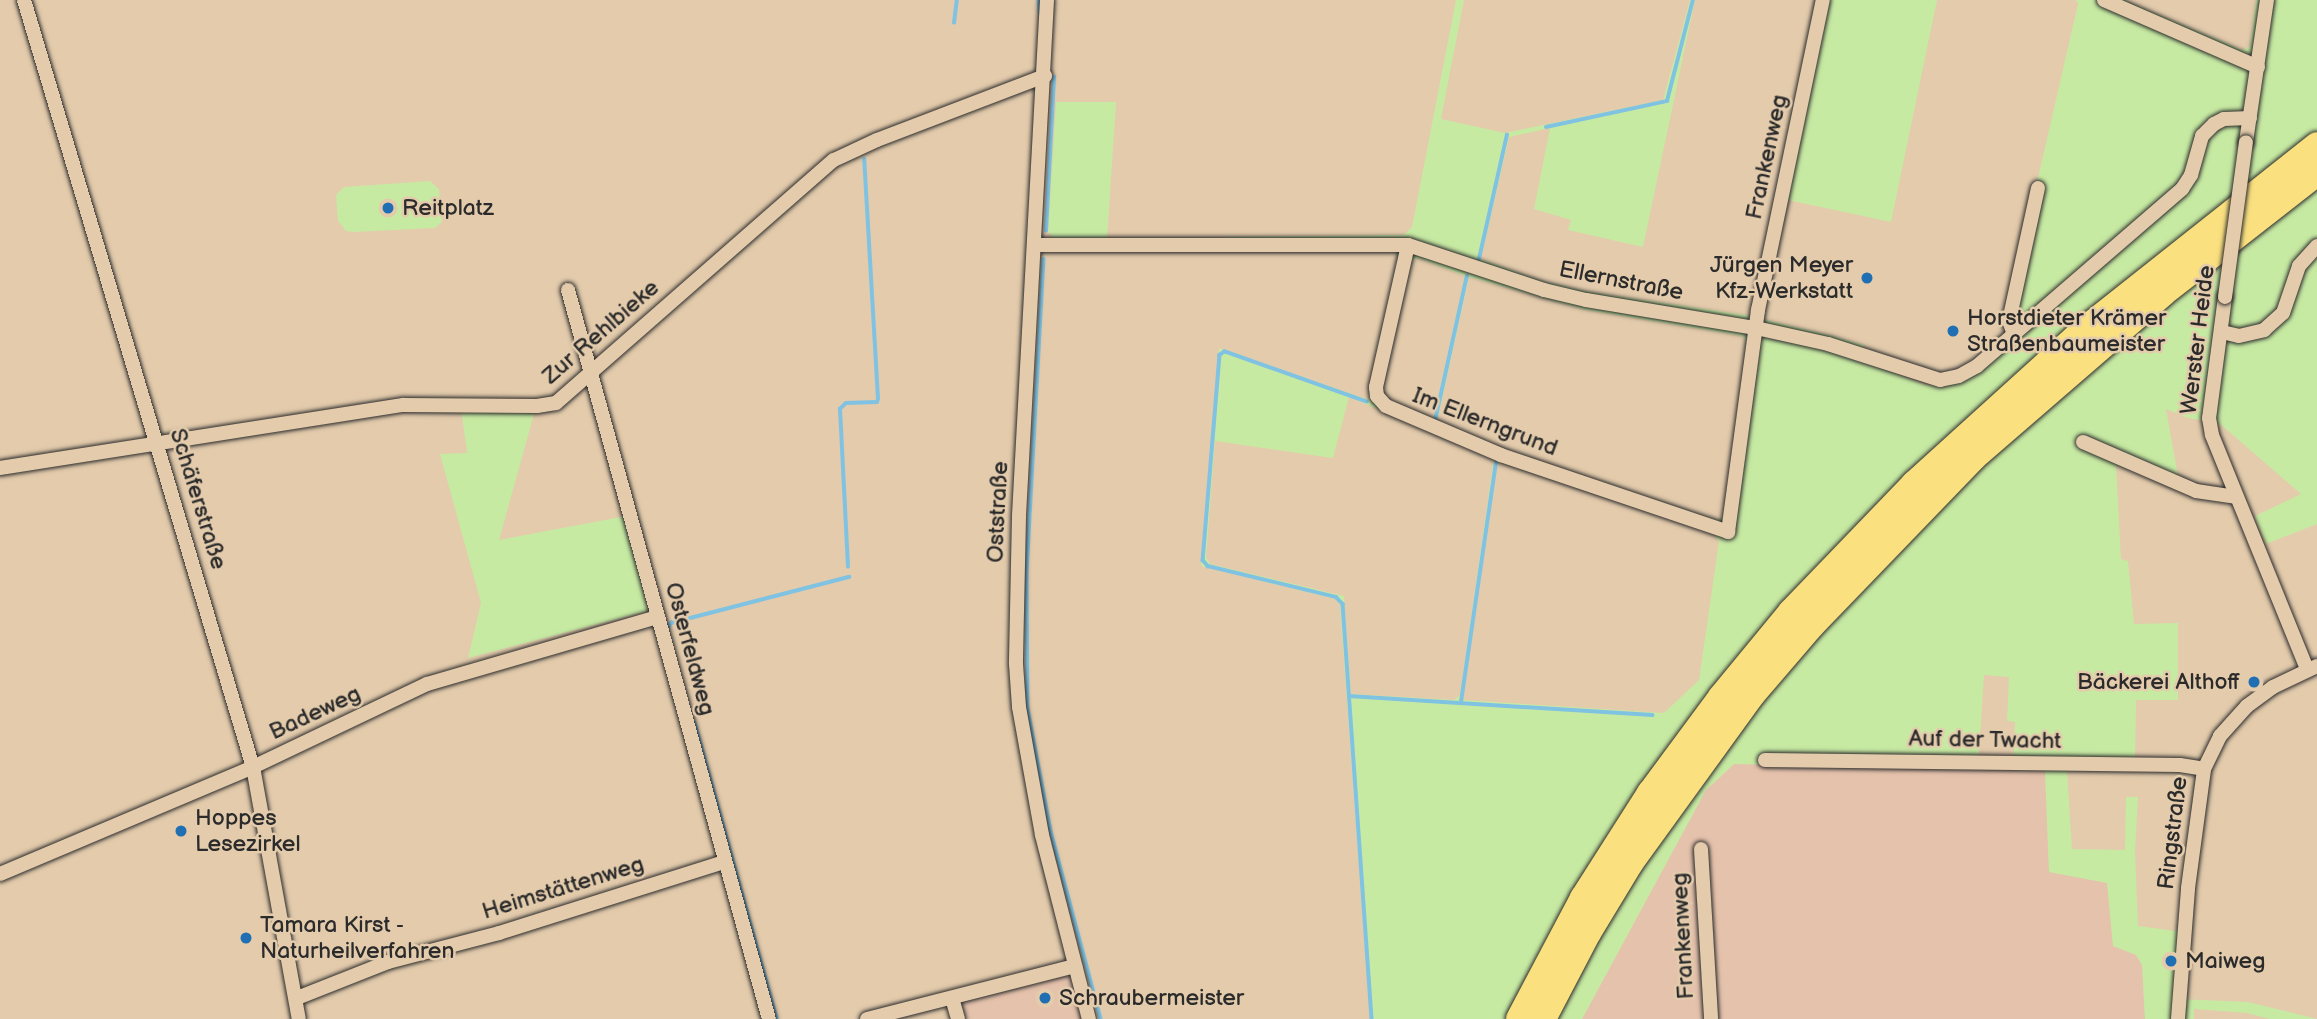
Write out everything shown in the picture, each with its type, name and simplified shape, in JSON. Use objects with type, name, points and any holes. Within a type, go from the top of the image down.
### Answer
[{"type":"highway","points":[[1519,1019],[1583,898],[1650,793],[1721,697],[1791,612],[1914,484],[2085,329],[2317,145]]},
{"type":"highway","points":[[1543,1019],[1588,933],[1631,862],[1752,695],[1812,625],[1973,458],[2162,294],[2317,173]]},
{"type":"street","name":"Schäferstraße","points":[[24,0],[253,767],[299,1019]]},
{"type":"street","name":"Oststraße","points":[[1047,0],[1036,245],[1019,516],[1016,664],[1029,770],[1089,1019]]},
{"type":"street","name":"Frankenweg","points":[[1728,533],[1756,328],[1823,0]]},
{"type":"street","points":[[2104,0],[2258,66]]},
{"type":"street","name":"Werster Heide","points":[[2267,0],[2209,418],[2212,435],[2236,497],[2312,668]]},
{"type":"street","name":"Zur Rehlbieke","points":[[0,468],[403,405],[537,406],[556,403],[834,160],[877,139],[1045,76]]},
{"type":"street","name":"Ellernstraße","points":[[1036,245],[1408,245],[1544,290],[1586,300],[1756,328],[1870,355],[1940,380],[1959,376],[1978,366],[2182,189],[2191,175],[2202,136],[2214,124],[2224,119],[2250,118]]},
{"type":"street","points":[[2014,334],[2009,321],[2038,188]]},
{"type":"street","name":"Im Ellerngrund","points":[[1408,245],[1376,387],[1377,396],[1386,406],[1501,455],[1728,533]]},
{"type":"street","points":[[2222,332],[2239,335],[2264,330],[2283,313],[2299,266],[2317,246]]},
{"type":"street","name":"Osterfeldweg","points":[[568,289],[769,1019]]},
{"type":"street","points":[[2083,442],[2196,491],[2236,497]]},
{"type":"street","name":"Badeweg","points":[[0,874],[253,767],[427,684],[657,617]]},
{"type":"street","name":"Ringstraße","points":[[2178,1019],[2188,888],[2204,769],[2220,736],[2238,715],[2273,687],[2312,668]]},
{"type":"street","name":"Auf der Twacht","points":[[1765,760],[2180,765],[2204,769]]},
{"type":"street","name":"Frankenweg","points":[[1701,849],[1711,1019]]},
{"type":"street","name":"Heimstättenweg","points":[[297,998],[388,962],[499,933],[724,862]]},
{"type":"street","points":[[867,1019],[1075,965]]},
{"type":"street","points":[[952,998],[958,1019]]},
{"type":"shaded area","points":[[1734,764],[2045,771],[2049,872],[2107,883],[2113,946],[2136,955],[2142,965],[2145,1019],[1582,1019],[1706,790]]},
{"type":"shaded area","points":[[1059,975],[1072,978],[1083,1019],[962,1019],[957,1003]]},
{"type":"green space","points":[[1456,0],[1464,0],[1441,119],[1505,133],[1663,100],[1690,0],[1695,0],[1643,247],[1568,230],[1571,220],[1534,209],[1550,128],[1509,137],[1481,259],[1542,281],[1589,292],[1746,315],[1833,336],[1864,345],[1861,359],[1925,385],[1961,383],[2017,340],[2011,295],[2078,4],[2076,0],[2124,0],[2243,50],[2250,46],[2256,0],[2317,0],[2317,524],[2266,544],[2255,516],[2301,494],[2219,423],[2188,418],[2166,409],[2180,487],[2116,465],[2121,559],[2128,561],[2134,624],[2178,623],[2178,700],[2136,700],[2135,763],[2067,771],[2072,849],[2125,850],[2126,797],[2138,797],[2135,850],[2138,926],[2183,932],[2177,999],[2248,1002],[2317,1019],[2270,1019],[2247,1013],[2194,1009],[2194,1019],[2145,1019],[2142,965],[2136,955],[2113,946],[2107,883],[2049,872],[2045,771],[2013,770],[2015,722],[2007,721],[2009,677],[1984,675],[1978,768],[1734,764],[1706,790],[1582,1019],[1370,1019],[1340,605],[1335,599],[1201,566],[1219,348],[1369,400],[1399,260],[1394,251],[1224,251],[1224,237],[1404,235],[1412,227]],"holes":[[[1418,258],[1465,276],[1433,420],[1387,401],[1382,391],[1409,263]],[[1469,277],[1586,310],[1742,336],[1748,344],[1723,517],[1715,522],[1501,450],[1437,422]],[[1349,397],[1494,458],[1460,695],[1454,700],[1351,694],[1344,596],[1210,564],[1206,557],[1215,441],[1333,458]],[[1498,459],[1713,533],[1719,541],[1699,680],[1664,713],[1463,700]]]},
{"type":"green space","points":[[1818,0],[1937,0],[1891,222],[1788,200]]},
{"type":"green space","points":[[1056,102],[1116,102],[1107,238],[1054,238],[1048,232]]},
{"type":"green space","name":"Reitplatz","points":[[430,181],[439,189],[442,222],[435,228],[353,232],[346,231],[338,221],[336,195],[344,187]]},
{"type":"green space","points":[[461,408],[534,414],[499,540],[626,516],[648,611],[468,658],[481,603],[440,454],[467,453]]},
{"type":"waterway","points":[[954,23],[957,0]]},
{"type":"waterway","points":[[1039,0],[1040,12]]},
{"type":"waterway","points":[[1546,127],[1667,101],[1693,0]]},
{"type":"waterway","points":[[1046,231],[1054,77]]},
{"type":"waterway","points":[[1479,259],[1507,135]]},
{"type":"waterway","points":[[848,567],[840,409],[846,403],[877,402],[878,399],[864,159]]},
{"type":"waterway","points":[[1044,259],[1027,573],[1028,709],[1051,831],[1101,1019]]},
{"type":"waterway","points":[[1435,421],[1467,276]]},
{"type":"waterway","points":[[1367,402],[1225,352],[1220,355],[1203,560],[1208,566],[1336,597],[1343,604],[1372,1019]]},
{"type":"waterway","points":[[1461,702],[1496,463]]},
{"type":"waterway","points":[[668,628],[671,623],[849,577]]},
{"type":"waterway","points":[[1349,696],[1652,715]]},
{"type":"waterway","points":[[695,723],[777,1019]]},
{"type":"place","name":"Reitplatz","points":[[388,208]]},
{"type":"place","name":"Jürgen Meyer Kfz-Werkstatt","points":[[1867,278]]},
{"type":"place","name":"Horstdieter Krämer Straßenbaumeister","points":[[1953,331]]},
{"type":"place","name":"Bäckerei Althoff","points":[[2254,682]]},
{"type":"place","name":"Hoppes Lesezirkel","points":[[181,831]]},
{"type":"place","name":"Tamara Kirst - Naturheilverfahren","points":[[246,938]]},
{"type":"place","name":"Maiweg","points":[[2171,961]]},
{"type":"place","name":"Schraubermeister","points":[[1045,998]]}]
